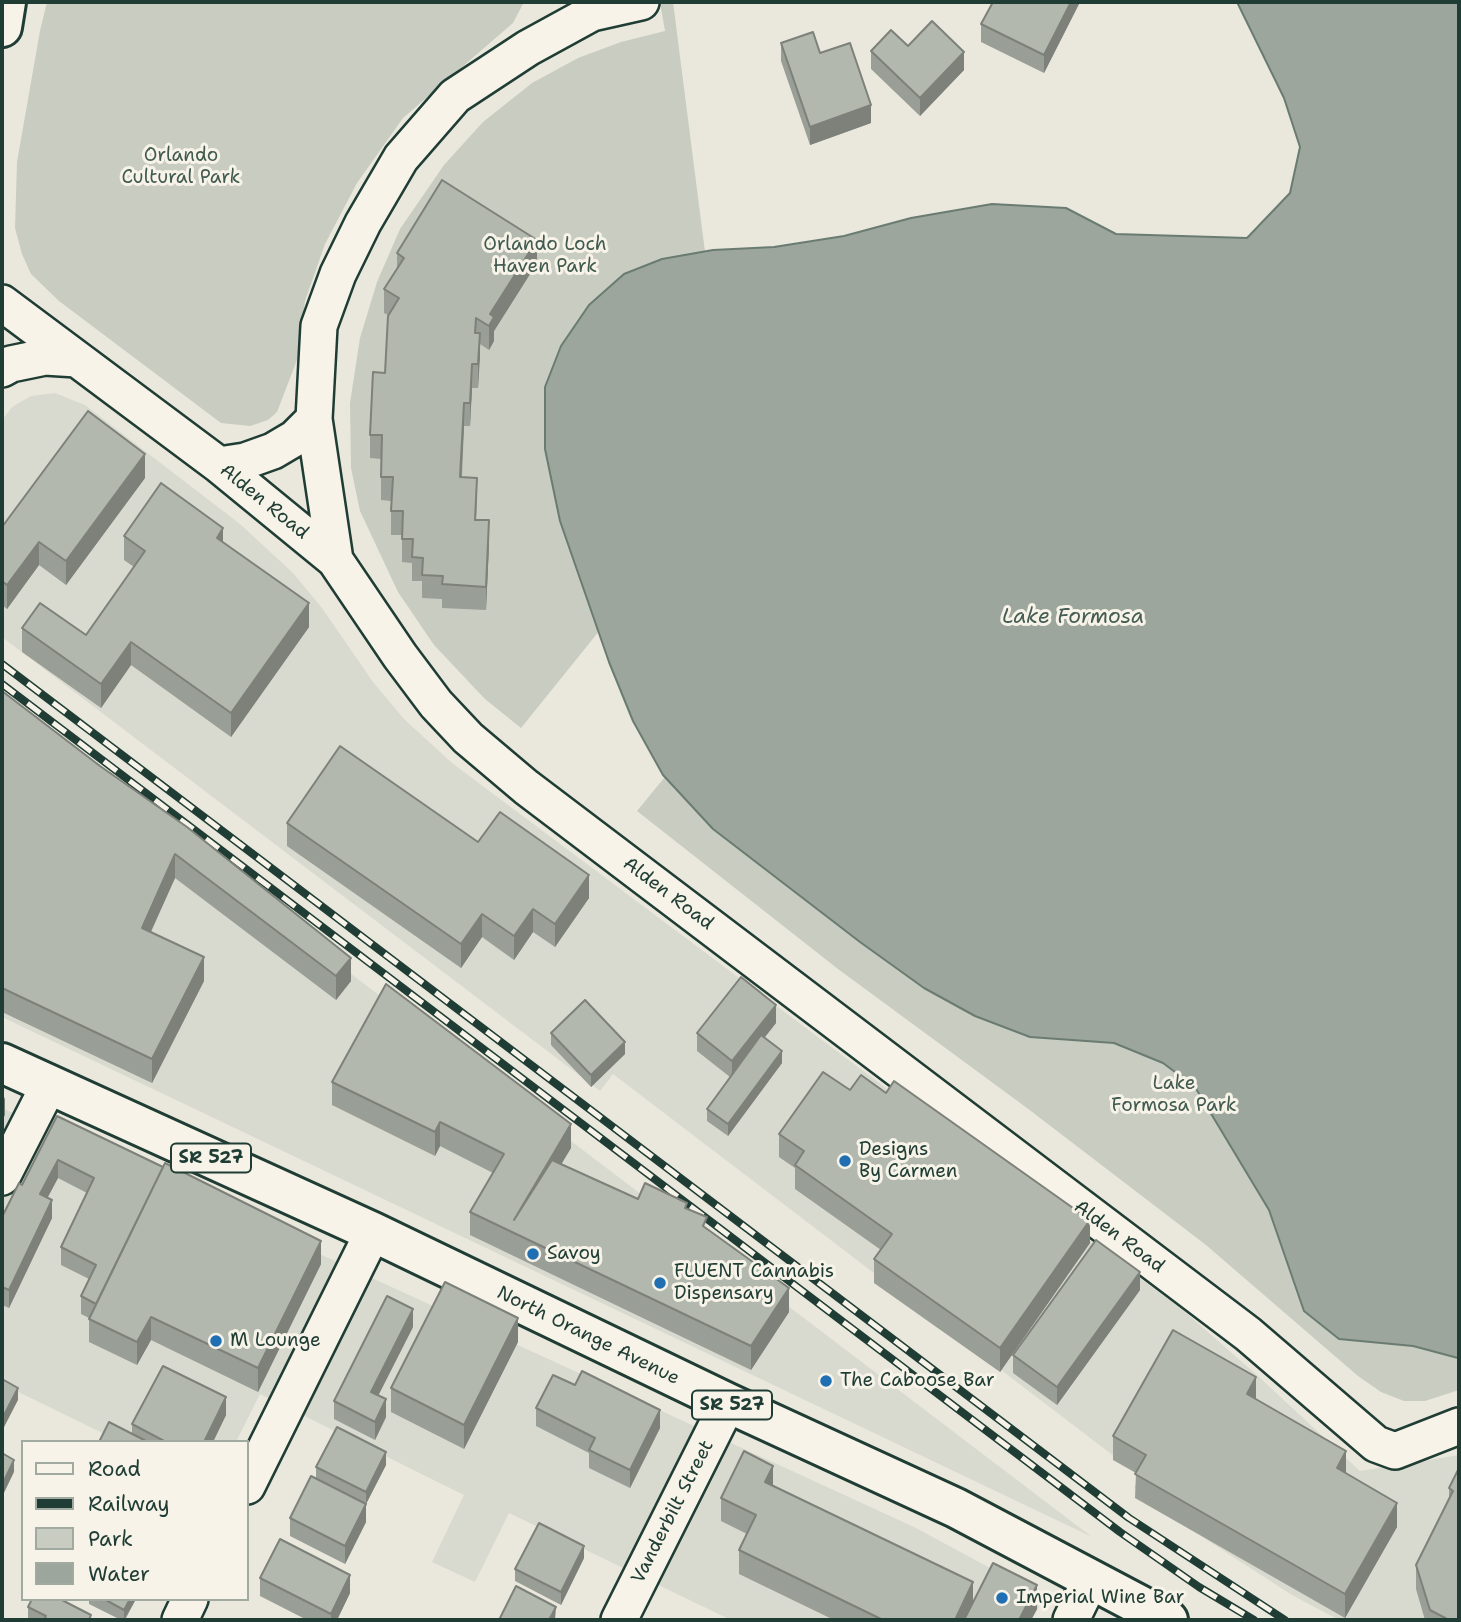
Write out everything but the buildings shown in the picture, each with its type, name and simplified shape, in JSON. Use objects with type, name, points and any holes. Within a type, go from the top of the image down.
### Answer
[{"type":"main road","name":"North Orange Avenue","points":[[2,1063],[373,1232],[728,1403],[956,1508],[1168,1620]]},
{"type":"street","points":[[528,48],[550,11],[552,2]]},
{"type":"street","points":[[335,560],[314,419],[319,326],[338,274],[363,223],[401,158],[455,96],[528,48],[592,13],[641,2]]},
{"type":"street","name":"Alden Road","points":[[2,303],[219,465],[335,560],[436,704],[468,738],[526,787],[1248,1334],[1376,1444],[1395,1451],[1459,1426]]},
{"type":"street","points":[[2,369],[11,364],[45,357],[77,359]]},
{"type":"street","points":[[219,465],[245,461],[273,451],[295,438],[314,419]]},
{"type":"street","points":[[2,1177],[49,1085]]},
{"type":"street","points":[[248,1484],[373,1232]]},
{"type":"street","name":"Vanderbilt Street","points":[[619,1620],[728,1403]]},
{"type":"street","points":[[1071,1620],[1091,1579]]},
{"type":"street","points":[[180,1620],[189,1601]]},
{"type":"shaded area","points":[[55,393],[85,405],[240,524],[293,573],[322,608],[373,682],[404,719],[452,763],[1184,1311],[1360,1471],[1459,1455],[1459,1620],[1339,1620],[1292,1595],[1207,1540],[1134,1488],[1140,1476],[613,1074],[600,1091],[2,637],[2,420],[12,407],[31,396]]},
{"type":"shaded area","points":[[2,710],[275,916],[1092,1537],[2,1017]]},
{"type":"shaded area","points":[[2,1108],[914,1527],[1044,1597],[1032,1620],[731,1620],[509,1513],[475,1582],[432,1562],[464,1495],[260,1394],[237,1440],[117,1440],[2,1384]]},
{"type":"green space","name":"Orlando Cultural Park","points":[[47,2],[524,2],[513,23],[403,118],[357,183],[325,244],[305,301],[297,360],[277,412],[268,420],[250,426],[221,423],[59,301],[31,274],[15,228],[17,162]]},
{"type":"green space","name":"Orlando Loch Haven Park","points":[[660,2],[673,2],[710,291],[629,594],[521,728],[485,699],[434,645],[398,592],[360,511],[351,468],[350,403],[360,338],[377,282],[400,229],[444,165],[483,122],[532,83],[578,58],[621,42],[665,31]]},
{"type":"green space","name":"Lake Formosa Park","points":[[710,722],[1459,1219],[1459,1390],[1425,1401],[1404,1401],[1381,1392],[1358,1376],[1206,1245],[1027,1108],[838,969],[637,811]]},
{"type":"water","name":"Lake Formosa","points":[[1237,2],[1459,2],[1458,1358],[1413,1346],[1339,1339],[1304,1311],[1269,1210],[1195,1087],[1163,1063],[1114,1043],[1030,1037],[975,1016],[924,988],[713,829],[663,775],[633,721],[609,662],[560,521],[545,449],[545,387],[561,346],[589,305],[624,274],[662,259],[713,250],[774,247],[844,236],[911,218],[992,204],[1066,208],[1116,234],[1247,238],[1290,193],[1300,147],[1284,98]]},
{"type":"railway","points":[[2,664],[1129,1518],[1285,1620]]},
{"type":"railway","points":[[2,684],[1120,1532],[1199,1587],[1254,1620]]},
{"type":"place","name":"Designs By Carmen","points":[[845,1161]]},
{"type":"place","name":"Savoy","points":[[533,1254]]},
{"type":"place","name":"FLUENT Cannabis Dispensary","points":[[660,1283]]},
{"type":"place","name":"M Lounge","points":[[216,1341]]},
{"type":"place","name":"The Caboose Bar","points":[[826,1381]]},
{"type":"place","name":"Imperial Wine Bar","points":[[1002,1598]]}]
